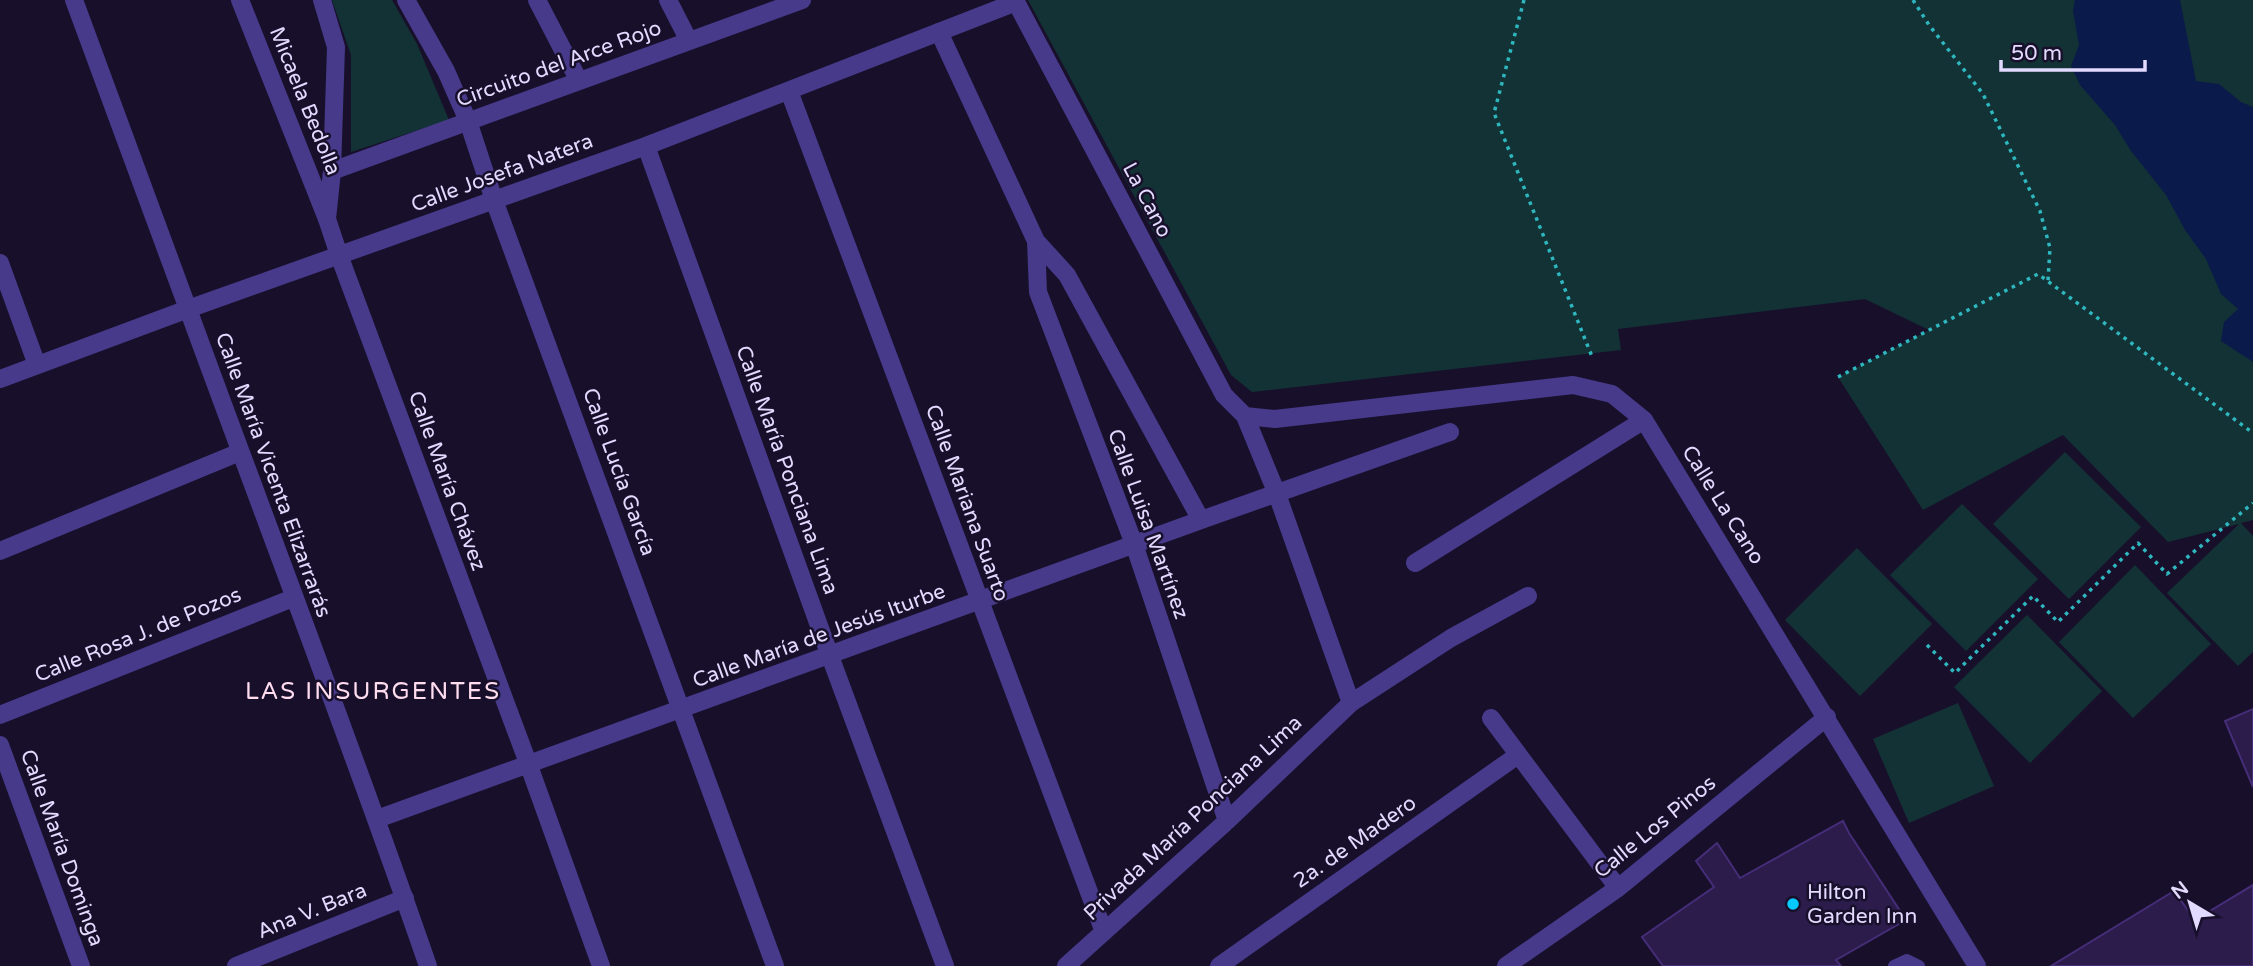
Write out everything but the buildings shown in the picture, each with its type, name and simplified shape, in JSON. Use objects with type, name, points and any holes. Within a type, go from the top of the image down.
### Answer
[{"type":"street","name":"Calle María Vicenta Elizarrarás","points":[[74,0],[377,820],[428,966]]},
{"type":"street","name":"Micaela Bedolla","points":[[240,0],[327,219]]},
{"type":"street","name":"Calle María Chávez","points":[[322,0],[336,47],[332,170],[327,219],[601,966]]},
{"type":"street","name":"Calle Lucía García","points":[[406,0],[446,71],[468,121],[494,200],[775,966]]},
{"type":"street","points":[[537,0],[579,81]]},
{"type":"street","points":[[668,0],[689,41]]},
{"type":"street","name":"Circuito del Arce Rojo","points":[[332,170],[802,0]]},
{"type":"street","name":"Calle Josefa Natera","points":[[0,379],[646,146],[1015,1]]},
{"type":"street","name":"La Cano","points":[[1015,1],[1224,395],[1245,416]]},
{"type":"street","name":"Calle Luisa Martínez","points":[[939,32],[1036,241],[1067,275],[1201,520]]},
{"type":"street","name":"Calle Mariana Suarto","points":[[789,90],[1104,932]]},
{"type":"street","name":"Calle María Ponciana Lima","points":[[646,146],[945,966]]},
{"type":"street","name":"Calle Luisa Martínez","points":[[1036,241],[1038,292],[1134,544],[1227,821]]},
{"type":"street","points":[[0,263],[37,365]]},
{"type":"street","name":"Calle La Cano","points":[[1245,416],[1275,419],[1573,385],[1612,394],[1644,420],[1977,966]]},
{"type":"street","points":[[1245,416],[1277,494],[1351,703]]},
{"type":"street","points":[[1415,563],[1644,420]]},
{"type":"street","name":"Calle María de Jesús Iturbe","points":[[377,820],[528,763],[1450,432]]},
{"type":"street","points":[[0,551],[240,452]]},
{"type":"street","name":"Privada María Ponciana Lima","points":[[1066,966],[1227,821],[1351,703],[1451,638],[1528,596]]},
{"type":"street","name":"Calle Rosa J. de Pozos","points":[[0,715],[293,598]]},
{"type":"street","name":"Calle Los Pinos","points":[[1506,966],[1618,888],[1826,717]]},
{"type":"street","points":[[1491,718],[1618,888]]},
{"type":"street","name":"Calle María Dominga","points":[[0,745],[81,966]]},
{"type":"street","name":"2a. de Madero","points":[[1219,966],[1518,755]]},
{"type":"street","name":"Ana V. Bara","points":[[236,966],[405,898]]},
{"type":"lane","points":[[1894,966],[1907,960],[1919,966]]},
{"type":"path","points":[[1524,0],[1494,113],[1593,359]]},
{"type":"path","points":[[1913,0],[1983,94],[2040,211],[2050,248],[2048,281]]},
{"type":"path","points":[[1838,377],[2038,274],[2253,433]]},
{"type":"path","points":[[1927,645],[1955,673],[2033,596],[2058,622],[2138,543],[2167,574],[2253,503]]},
{"type":"green space","points":[[332,0],[392,0],[417,44],[449,120],[351,152],[351,55]]},
{"type":"green space","points":[[1028,0],[2253,0],[2253,520],[2241,523],[2253,536],[2253,652],[2238,666],[2167,593],[2239,524],[2168,542],[2063,435],[1923,510],[1838,377],[1929,330],[1865,299],[1618,329],[1621,350],[1252,392],[1231,375]]},
{"type":"green space","points":[[2065,452],[2141,527],[2069,599],[1993,524]]},
{"type":"green space","points":[[1962,504],[2038,579],[1966,651],[1890,575]]},
{"type":"green space","points":[[1857,548],[1932,624],[1860,696],[1785,620]]},
{"type":"green space","points":[[2135,565],[2211,644],[2133,718],[2059,642]]},
{"type":"green space","points":[[2027,615],[2102,691],[2030,763],[1954,687]]},
{"type":"green space","points":[[1958,703],[1994,786],[1909,823],[1873,739]]},
{"type":"water","points":[[2075,0],[2180,0],[2196,81],[2219,84],[2241,102],[2253,107],[2253,362],[2221,341],[2224,322],[2238,309],[2221,294],[2206,259],[2185,230],[2166,195],[2131,151],[2115,125],[2080,85],[2071,66],[2079,45],[2073,11]]},
{"type":"place","name":"Hilton Garden Inn","points":[[1793,904]]},
{"type":"district","name":"LAS INSURGENTES","points":[[373,691]]}]
